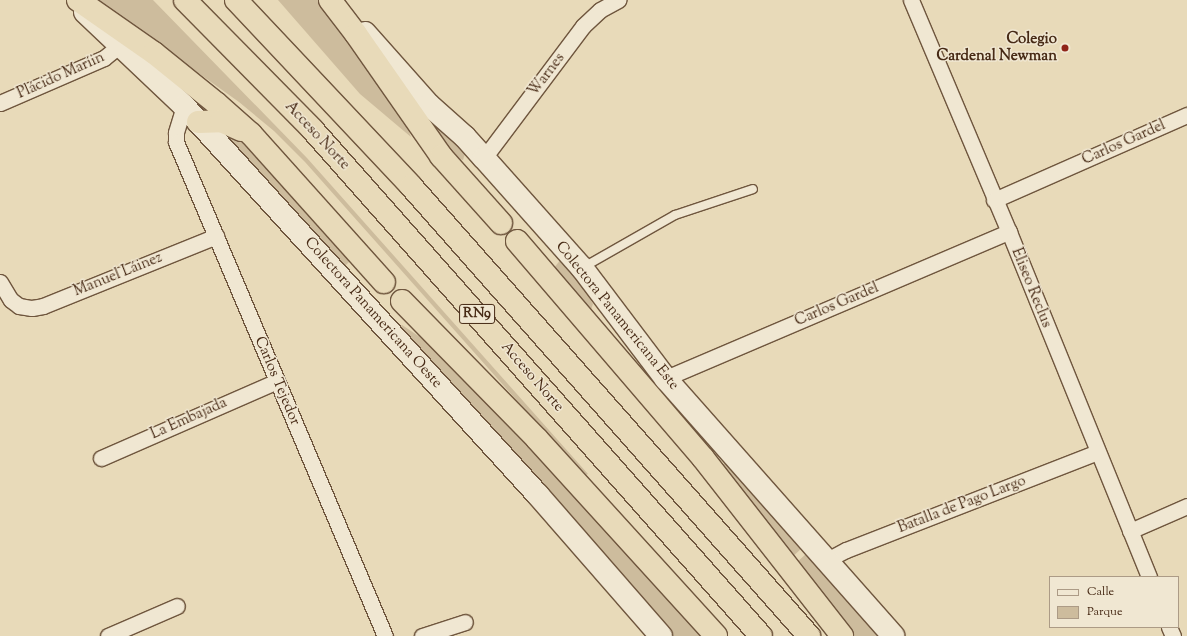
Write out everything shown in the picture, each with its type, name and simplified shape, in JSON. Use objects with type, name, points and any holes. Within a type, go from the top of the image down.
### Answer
[{"type":"highway","points":[[78,0],[154,53],[216,103],[251,134],[384,282]]},
{"type":"highway","name":"Acceso Norte","points":[[185,0],[312,129],[761,636]]},
{"type":"highway","name":"RN9","points":[[236,0],[411,186],[809,636]]},
{"type":"highway","points":[[330,0],[356,34],[441,156],[501,223]]},
{"type":"highway","points":[[187,117],[221,121],[251,134]]},
{"type":"highway","points":[[517,241],[703,458],[842,636]]},
{"type":"highway","points":[[402,301],[537,439],[716,636]]},
{"type":"street","name":"Colectora Panamericana Oeste","points":[[73,0],[187,117],[533,489],[662,636]]},
{"type":"street","name":"Colectora Panamericana Este","points":[[336,0],[413,88],[484,158],[582,268],[674,375],[827,560],[893,636]]},
{"type":"street","name":"Warnes","points":[[484,158],[583,26],[600,10],[618,0]]},
{"type":"street","name":"Eliseo Reclus","points":[[911,0],[1008,232],[1149,576]]},
{"type":"street","name":"Plácido Maríin","points":[[0,103],[104,58],[119,46]]},
{"type":"street","name":"Carlos Gardel","points":[[994,200],[1187,115]]},
{"type":"street","name":"Carlos Tejedor","points":[[187,117],[176,133],[176,142],[385,636]]},
{"type":"street","name":"Carlos Gardel","points":[[674,375],[1008,232]]},
{"type":"street","name":"Manuel Láinez","points":[[0,282],[11,300],[19,306],[32,308],[43,306],[216,236]]},
{"type":"street","name":"La Embajada","points":[[101,458],[277,381]]},
{"type":"street","name":"Batalla de Pago Largo","points":[[827,560],[846,550],[1098,452]]},
{"type":"street","points":[[1130,531],[1187,506]]},
{"type":"street","points":[[108,636],[177,606]]},
{"type":"street","points":[[422,636],[465,622]]},
{"type":"lane","points":[[582,268],[675,214],[753,189]]},
{"type":"green space","points":[[96,0],[153,0],[307,158],[588,474],[584,476],[305,162],[274,131],[239,102]]},
{"type":"green space","points":[[278,0],[320,0],[407,126],[411,137],[360,94]]},
{"type":"green space","points":[[405,90],[467,147],[463,160],[460,159],[447,146]]},
{"type":"green space","points":[[214,127],[232,130],[254,148],[351,260],[341,270]]},
{"type":"green space","points":[[561,259],[584,288],[593,304],[591,310],[554,268]]},
{"type":"green space","points":[[402,325],[438,349],[706,636],[669,636],[396,331]]},
{"type":"green space","points":[[723,464],[726,464],[802,548],[789,560],[741,494]]},
{"type":"green space","points":[[807,553],[881,636],[855,636],[795,564]]},
{"type":"place","name":"Colegio Cardenal Newman","points":[[1065,48]]}]
